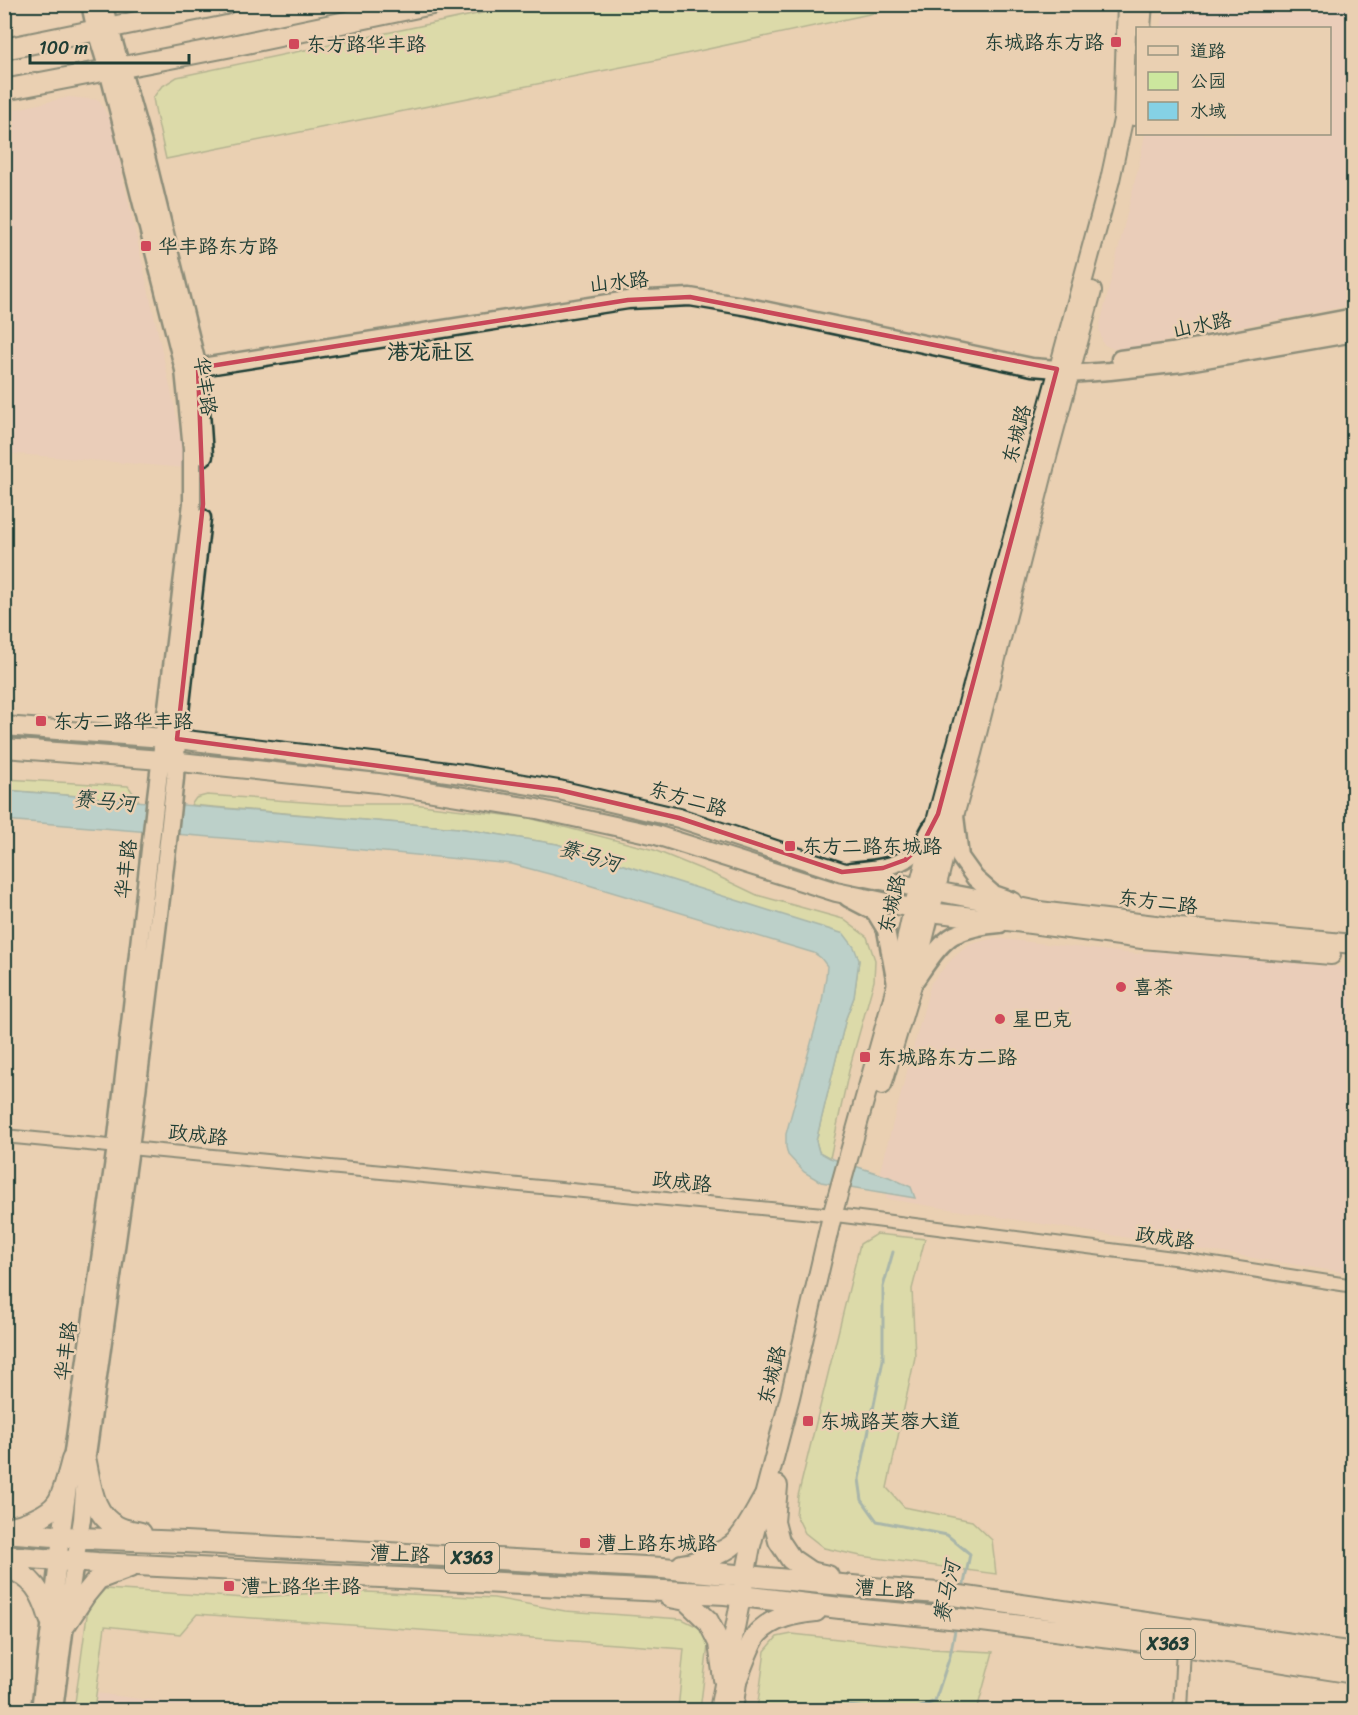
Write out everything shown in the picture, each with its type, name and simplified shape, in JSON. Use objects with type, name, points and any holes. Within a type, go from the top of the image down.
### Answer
[{"type":"main road","points":[[4,49],[225,4]]},
{"type":"main road","points":[[4,90],[432,4]]},
{"type":"main road","name":"东城路","points":[[719,1710],[731,1677],[747,1586],[838,1216],[904,986],[947,813],[972,753],[1066,369],[1123,120],[1127,4]]},
{"type":"main road","points":[[1141,27],[1143,4]]},
{"type":"main road","name":"东城路","points":[[1066,369],[1122,178],[1133,132],[1136,96]]},
{"type":"main road","name":"东方二路","points":[[4,726],[170,739],[470,774],[559,790],[679,818],[842,872],[927,890],[1039,911],[1180,928],[1353,944]]},
{"type":"main road","name":"东方二路","points":[[4,748],[169,761],[378,783],[537,809],[656,835],[836,892],[922,910],[1142,939],[1353,956]]},
{"type":"main road","points":[[4,1530],[42,1516],[58,1503],[79,1461]]},
{"type":"main road","points":[[79,1461],[103,1516],[118,1528],[185,1542]]},
{"type":"main road","points":[[663,1568],[699,1562],[734,1544],[770,1492]]},
{"type":"main road","points":[[770,1492],[779,1541],[791,1558],[810,1572],[884,1589]]},
{"type":"main road","name":"漕上路","points":[[4,1530],[70,1537],[663,1568],[840,1608],[982,1621],[1183,1646]]},
{"type":"main road","name":"漕上路","points":[[4,1556],[626,1588],[747,1586],[884,1589],[939,1593],[1353,1653]]},
{"type":"main road","points":[[4,1566],[14,1569],[35,1584],[58,1622],[98,1580],[119,1570],[141,1564]]},
{"type":"main road","points":[[626,1588],[686,1600],[708,1621],[719,1643],[731,1677]]},
{"type":"main road","points":[[731,1677],[757,1633],[774,1621],[796,1613],[840,1608]]},
{"type":"main road","name":"X363","points":[[1183,1646],[1353,1673]]},
{"type":"main road","name":"东城路","points":[[731,1677],[733,1710]]},
{"type":"street","name":"华丰路","points":[[40,1710],[58,1622],[123,1147],[168,843],[173,798],[169,761],[170,739],[203,504],[204,456],[191,369],[115,69],[102,30],[90,4]]},
{"type":"street","name":"华丰路","points":[[102,30],[103,4]]},
{"type":"street","name":"山水路","points":[[191,369],[628,300],[690,297],[760,309],[1032,367],[1066,369],[1110,371],[1182,363],[1353,333]]},
{"type":"street","name":"山水路","points":[[1066,369],[1110,360],[1172,352],[1353,317]]},
{"type":"street","name":"华丰路","points":[[123,1147],[156,797],[169,761]]},
{"type":"street","points":[[842,872],[883,868],[905,860],[922,845],[947,813]]},
{"type":"street","points":[[947,813],[960,856],[975,878],[993,894],[1039,911]]},
{"type":"street","points":[[836,892],[875,912],[885,930],[904,986],[952,936],[980,926],[1016,921]]},
{"type":"street","name":"政成路","points":[[4,1136],[838,1216],[1181,1259],[1353,1286]]},
{"type":"street","name":"华丰路","points":[[54,1710],[58,1622]]},
{"type":"street","points":[[1180,1710],[1183,1646]]},
{"type":"highlighted area","points":[[690,297],[1057,369],[938,814],[922,845],[905,860],[883,868],[842,872],[679,818],[559,790],[177,739],[203,504],[198,368],[628,300]]},
{"type":"shaded area","points":[[1165,5],[1353,5],[1353,305],[1131,348],[1113,349],[1103,344],[1099,329],[1145,135],[1331,135],[1331,27],[1161,27]]},
{"type":"shaded area","points":[[69,97],[99,100],[114,127],[186,468],[5,453],[4,112]]},
{"type":"shaded area","points":[[994,938],[1136,954],[1155,951],[1353,968],[1353,1274],[887,1199],[880,1171],[931,983],[968,945]]},
{"type":"shaded area","points":[[4,1622],[13,1623],[5,1703]]},
{"type":"shaded area","points":[[96,1693],[222,1710],[94,1710]]},
{"type":"green space","points":[[520,5],[911,5],[676,56],[166,159],[153,98],[161,87],[177,77]]},
{"type":"green space","points":[[5,779],[128,786],[139,801],[5,790]]},
{"type":"green space","points":[[207,795],[331,804],[413,804],[529,818],[654,850],[757,895],[843,919],[867,937],[875,960],[874,981],[850,1066],[830,1158],[819,1152],[816,1141],[846,1018],[854,997],[859,960],[557,844],[458,828],[191,805],[196,798]]},
{"type":"green space","points":[[876,1234],[925,1239],[912,1289],[915,1357],[887,1488],[904,1507],[972,1521],[992,1540],[996,1574],[861,1556],[824,1548],[805,1533],[796,1515],[798,1496],[860,1244]]},
{"type":"green space","points":[[105,1589],[246,1598],[345,1591],[494,1598],[565,1611],[682,1619],[702,1629],[708,1645],[700,1710],[678,1710],[684,1649],[197,1614],[180,1634],[105,1626],[94,1710],[74,1710],[88,1608]]},
{"type":"green space","points":[[792,1634],[931,1649],[993,1652],[977,1710],[757,1710],[765,1651],[777,1637]]},
{"type":"water","points":[[4,790],[458,828],[557,844],[844,934],[854,947],[859,960],[854,997],[846,1018],[816,1141],[819,1152],[911,1187],[915,1198],[821,1182],[804,1172],[788,1155],[786,1134],[821,1007],[826,977],[827,966],[814,953],[512,864],[5,820]]},
{"type":"waterway","name":"赛马河","points":[[893,1252],[883,1287],[883,1360],[859,1479],[862,1500],[877,1521],[947,1535],[970,1554],[963,1589]]},
{"type":"waterway","name":"赛马河","points":[[914,1710],[935,1701],[950,1656],[956,1625]]},
{"type":"waterway","name":"赛马河","points":[[832,1710],[849,1706],[886,1710]]},
{"type":"place","name":"东城路东方路","points":[[1116,42]]},
{"type":"place","name":"东方路华丰路","points":[[294,44]]},
{"type":"place","name":"华丰路东方路","points":[[146,246]]},
{"type":"place","name":"东方二路华丰路","points":[[41,721]]},
{"type":"place","name":"东方二路东城路","points":[[790,846]]},
{"type":"place","name":"喜茶","points":[[1121,987]]},
{"type":"place","name":"星巴克","points":[[1000,1019]]},
{"type":"place","name":"东城路东方二路","points":[[865,1057]]},
{"type":"place","name":"东城路芙蓉大道","points":[[808,1421]]},
{"type":"place","name":"漕上路东城路","points":[[585,1543]]},
{"type":"place","name":"漕上路华丰路","points":[[229,1586]]},
{"type":"district","name":"港龙社区","points":[[431,351]]}]
